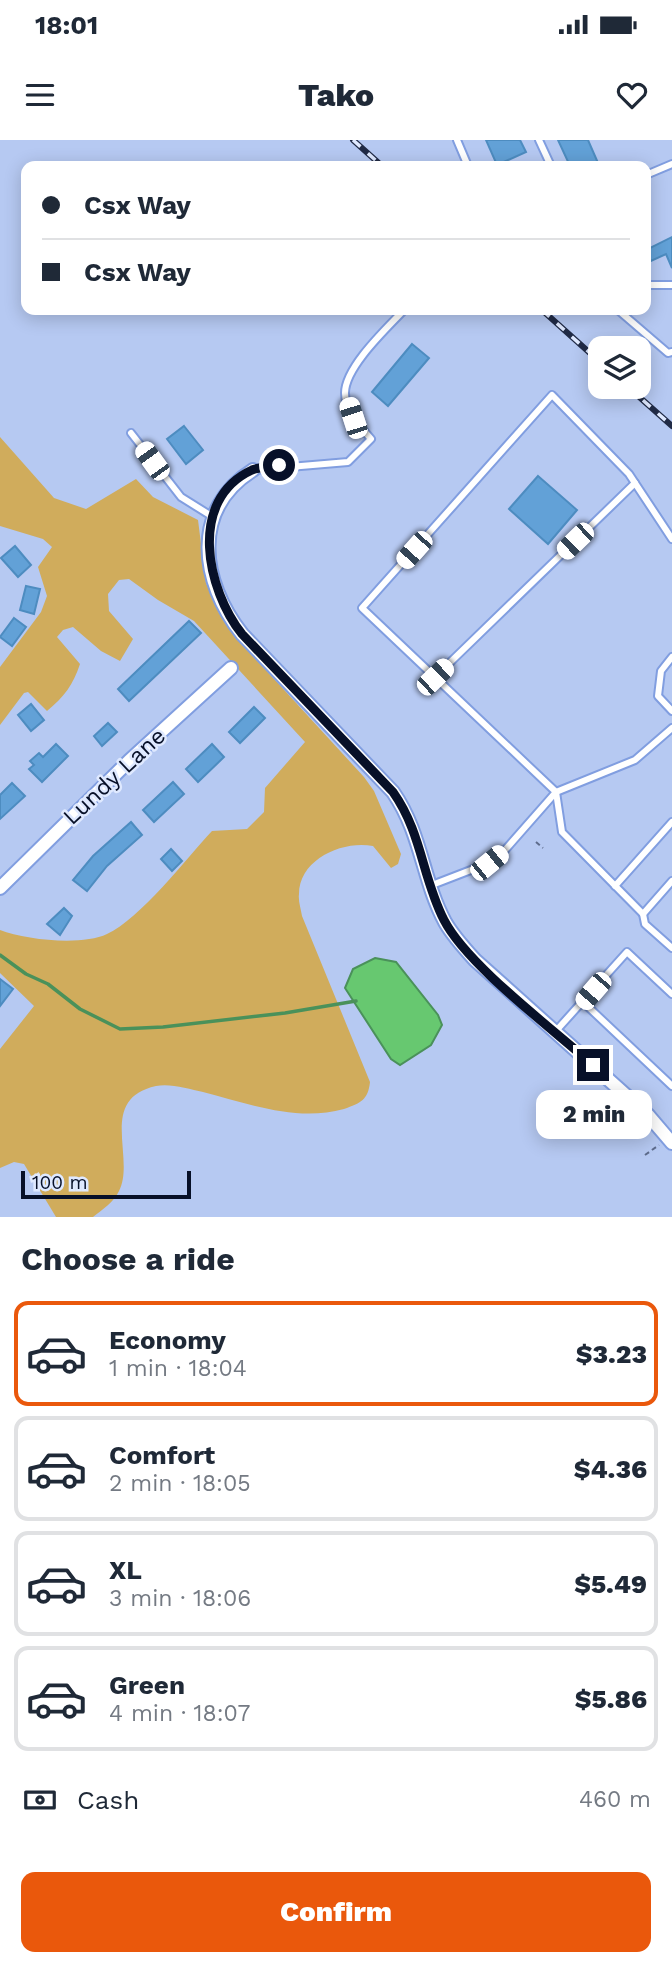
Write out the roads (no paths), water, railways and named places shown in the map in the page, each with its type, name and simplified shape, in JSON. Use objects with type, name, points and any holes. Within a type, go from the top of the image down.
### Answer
[{"type":"street","points":[[253,470],[224,492],[213,517],[209,560],[224,608],[247,639],[393,792],[414,828],[444,921],[455,938],[648,1115],[672,1143]]},
{"type":"street","name":"Lundy Lane","points":[[0,888],[129,761],[231,668]]},
{"type":"lane","points":[[457,140],[466,161]]},
{"type":"lane","points":[[539,140],[549,161]]},
{"type":"lane","points":[[651,173],[672,164]]},
{"type":"lane","points":[[651,285],[672,285]]},
{"type":"lane","points":[[253,470],[279,465],[348,462],[371,439],[353,418],[345,393],[351,372],[400,315]]},
{"type":"lane","points":[[624,315],[671,354]]},
{"type":"lane","points":[[672,539],[635,483],[552,395],[362,608],[556,792],[562,832],[643,914],[645,925],[672,948]]},
{"type":"lane","points":[[131,433],[181,497],[213,517]]},
{"type":"lane","points":[[435,677],[635,483]]},
{"type":"lane","points":[[672,657],[661,671],[658,696],[672,711]]},
{"type":"lane","points":[[432,884],[489,863],[505,850],[556,792],[635,760],[672,729]]},
{"type":"lane","points":[[615,886],[672,822]]},
{"type":"lane","points":[[643,914],[672,881]]},
{"type":"lane","points":[[555,1032],[627,952],[672,994]]},
{"type":"lane","points":[[583,1002],[672,1086]]},
{"type":"waterway","points":[[0,955],[26,974],[48,984],[80,1009],[120,1029],[163,1027],[285,1013],[356,1001]]},
{"type":"railway","points":[[353,140],[376,161]]},
{"type":"railway","points":[[548,315],[588,351]]},
{"type":"railway","points":[[642,399],[672,426]]}]
